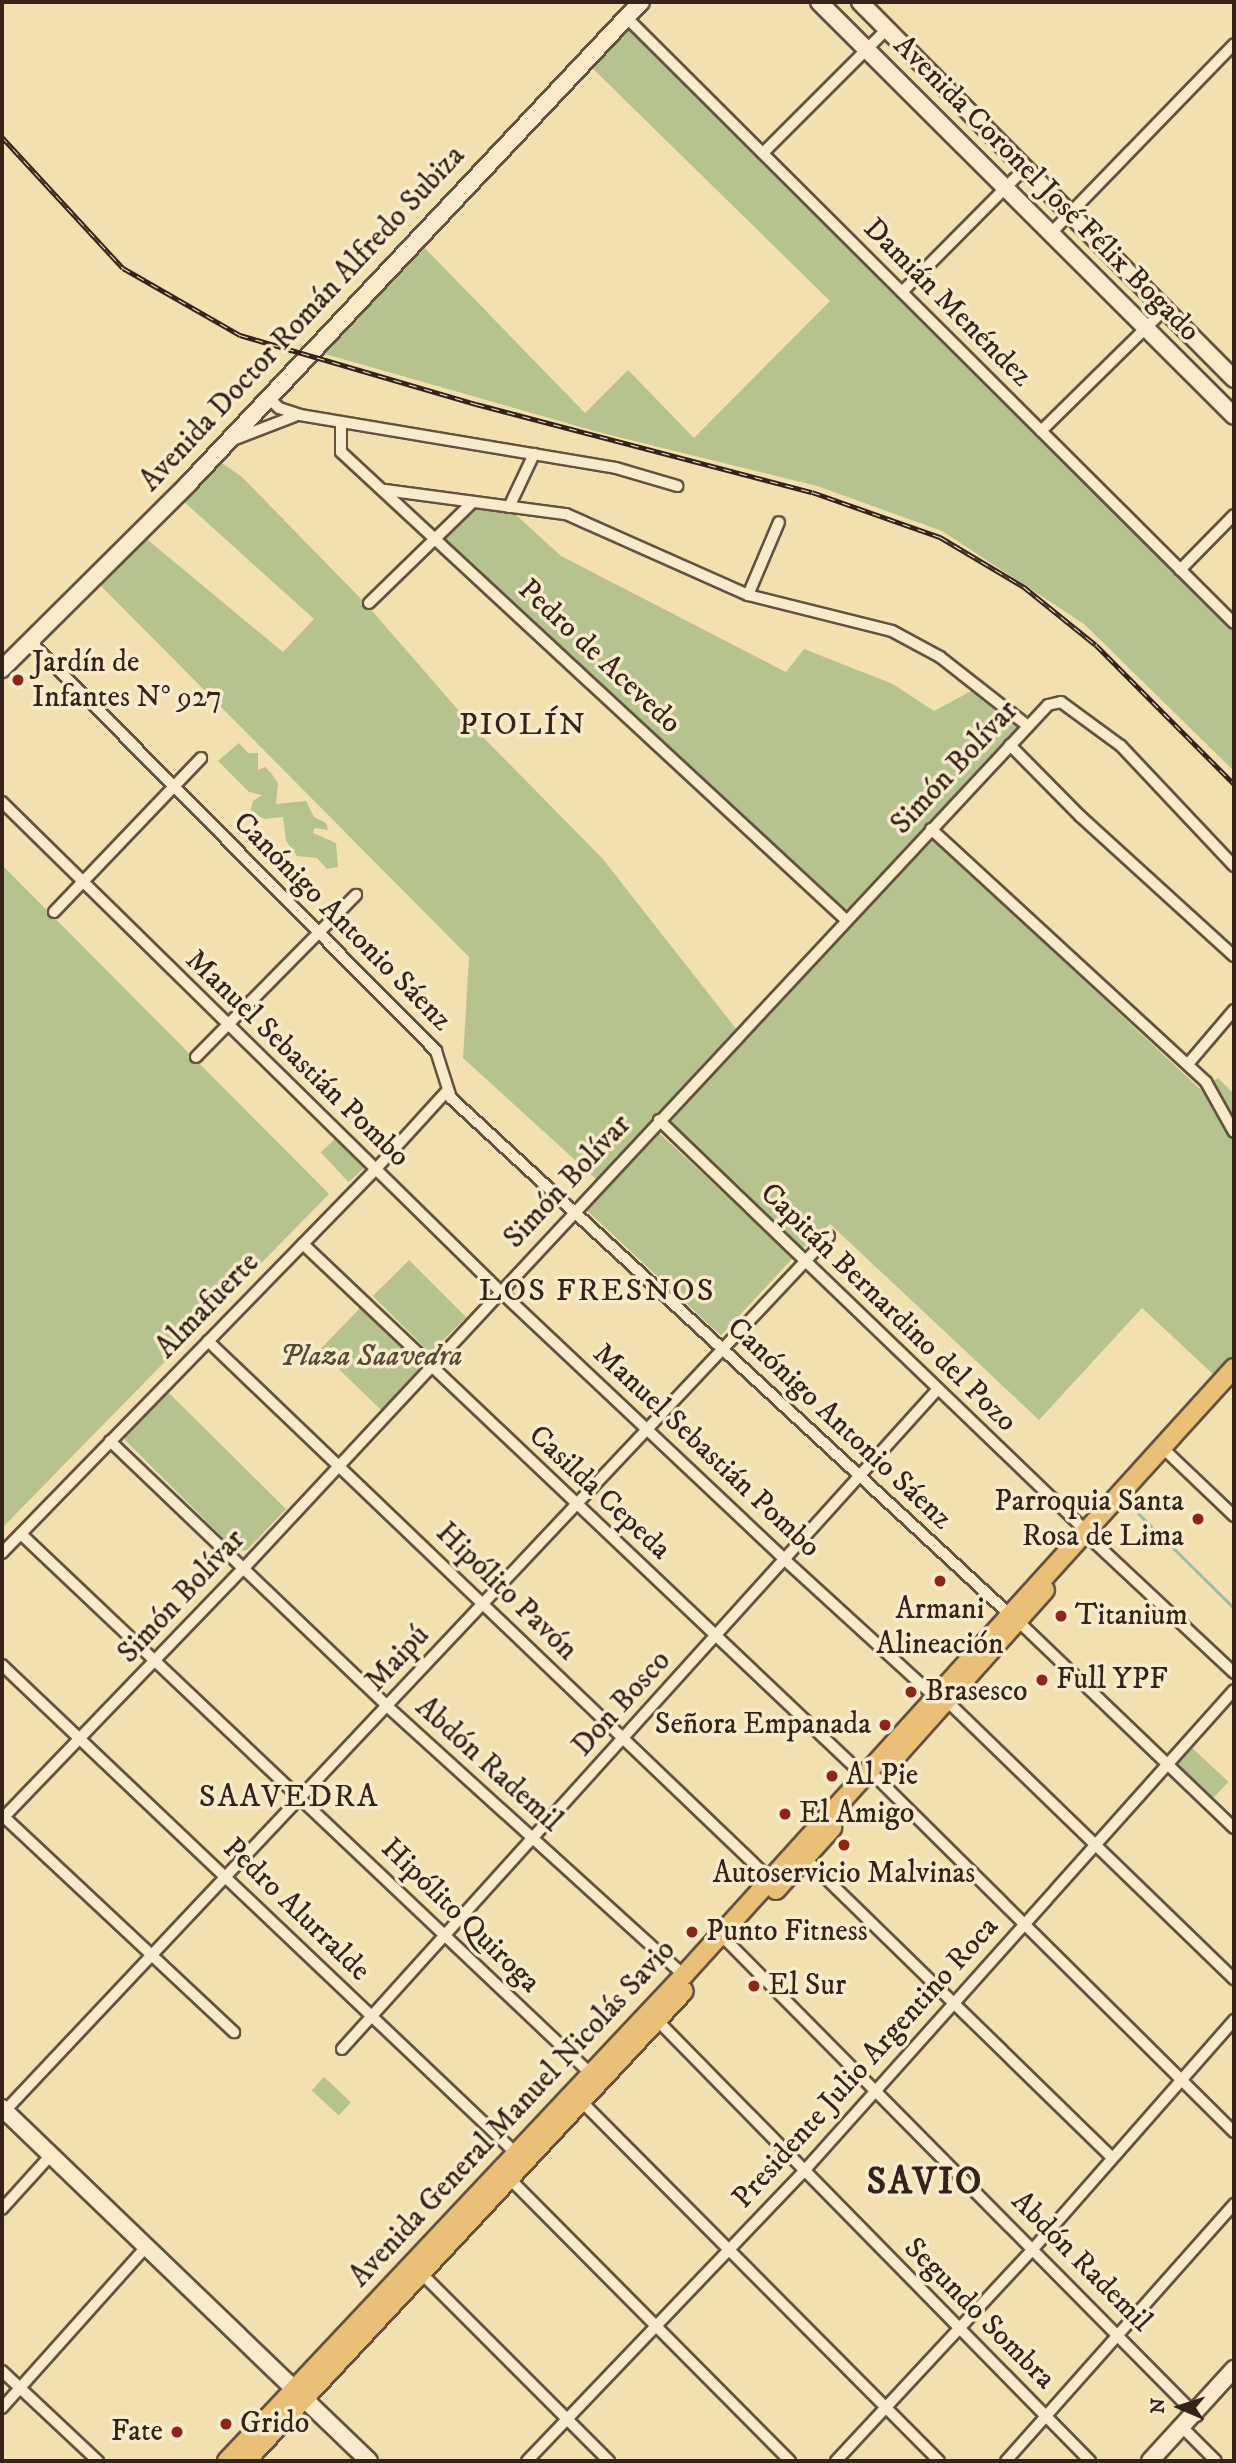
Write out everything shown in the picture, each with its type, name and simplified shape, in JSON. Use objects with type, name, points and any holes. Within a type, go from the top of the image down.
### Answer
[{"type":"main road","name":"Avenida Doctor Román Alfredo Subiza","points":[[2,669],[190,482],[641,2]]},
{"type":"main road","name":"Avenida Coronel José Félix Bogado","points":[[819,2],[1234,416]]},
{"type":"main road","name":"Avenida Coronel José Félix Bogado","points":[[860,2],[1234,379]]},
{"type":"main road","name":"Avenida General Manuel Nicolás Savio","points":[[521,2158],[582,2102],[658,2021],[770,1879],[870,1777],[1234,1368]]},
{"type":"main road","name":"Avenida General Manuel Nicolás Savio","points":[[1088,1535],[1234,1384]]},
{"type":"main road","name":"Avenida General Manuel Nicolás Savio","points":[[246,2461],[299,2393],[521,2158],[591,2074],[684,1975],[805,1858],[870,1777]]},
{"type":"main road","points":[[3,2111],[369,2461]]},
{"type":"main road","name":"Avenida General Manuel Nicolás Savio","points":[[227,2461],[421,2273],[505,2175]]},
{"type":"main road","points":[[1196,2416],[1234,2369]]},
{"type":"main road","points":[[1150,2461],[1234,2379]]},
{"type":"main road","points":[[1162,2461],[1184,2429]]},
{"type":"street","name":"Damián Menéndez","points":[[626,17],[1234,624]]},
{"type":"street","points":[[763,153],[887,29]]},
{"type":"street","points":[[1051,233],[1234,44]]},
{"type":"street","points":[[902,292],[1025,168]]},
{"type":"street","points":[[1041,431],[1165,309]]},
{"type":"street","points":[[269,398],[279,408],[300,415],[616,468],[677,485]]},
{"type":"street","points":[[226,443],[282,418],[300,415]]},
{"type":"street","name":"Pedro de Acevedo","points":[[341,422],[341,452],[438,539],[846,920]]},
{"type":"street","points":[[509,507],[534,454]]},
{"type":"street","points":[[385,490],[566,514],[748,595],[892,631],[950,664],[1028,726]]},
{"type":"street","points":[[369,603],[438,539],[473,502]]},
{"type":"street","points":[[1180,570],[1234,515]]},
{"type":"street","points":[[748,595],[779,522]]},
{"type":"street","name":"Canónigo Antonio Sáenz","points":[[30,640],[173,788],[320,932],[436,1051],[447,1091],[723,1348],[858,1479],[1013,1617],[1168,1762],[1234,1828]]},
{"type":"street","name":"Simón Bolívar","points":[[2,1817],[243,1569],[659,1120],[1055,700],[1121,746],[1234,866]]},
{"type":"street","points":[[1010,745],[1080,816],[1234,956]]},
{"type":"street","points":[[54,912],[201,758]]},
{"type":"street","name":"Manuel Sebastián Pombo","points":[[2,802],[226,1026],[500,1291],[785,1560],[941,1698],[1096,1842],[1234,1979]]},
{"type":"street","points":[[931,829],[1188,1064],[1206,1082],[1234,1132]]},
{"type":"street","points":[[196,1057],[356,895]]},
{"type":"street","points":[[1188,1064],[1234,1010]]},
{"type":"street","name":"Almafuerte","points":[[2,1553],[375,1170],[447,1091]]},
{"type":"street","name":"Capitán Bernardino del Pozo","points":[[659,1120],[1234,1673]]},
{"type":"street","name":"Maipú","points":[[3,2111],[388,1707],[829,1236]]},
{"type":"street","name":"Casilda Cepeda","points":[[303,1244],[715,1637],[870,1777],[1024,1922],[1234,2132]]},
{"type":"street","name":"Hipólito Pavón","points":[[208,1341],[770,1879]]},
{"type":"street","name":"Don Bosco","points":[[342,2049],[625,1739],[937,1390]]},
{"type":"street","name":"Abdón Rademil","points":[[110,1441],[388,1707],[684,1975]]},
{"type":"street","points":[[1169,1454],[1234,1516]]},
{"type":"street","name":"Hipólito Quiroga","points":[[21,1534],[591,2074]]},
{"type":"street","name":"Pedro Alurralde","points":[[2,1665],[521,2158]]},
{"type":"street","name":"Presidente Julio Argentino Roca","points":[[527,2461],[804,2171],[1234,1690]]},
{"type":"street","points":[[2,1817],[234,2032]]},
{"type":"street","points":[[805,1858],[1112,2158]]},
{"type":"street","name":"Abdón Rademil","points":[[724,1938],[1118,2334],[1196,2416]]},
{"type":"street","points":[[836,2461],[1033,2249],[1234,2020]]},
{"type":"street","name":"Segundo Sombra","points":[[658,2021],[1090,2461]]},
{"type":"street","points":[[582,2102],[888,2406],[939,2461]]},
{"type":"street","points":[[2,2209],[51,2155]]},
{"type":"street","points":[[505,2175],[790,2461]]},
{"type":"street","points":[[1006,2461],[1234,2204]]},
{"type":"street","points":[[2,2408],[146,2247]]},
{"type":"street","points":[[421,2273],[609,2461]]},
{"type":"street","points":[[2,2371],[98,2461]]},
{"type":"street","points":[[1184,2429],[1216,2461]]},
{"type":"green space","points":[[626,23],[1234,629],[1234,771],[1084,624],[942,531],[817,486],[598,432],[318,352],[420,243],[585,413],[628,370],[694,438],[830,301],[587,63]]},
{"type":"green space","points":[[219,461],[242,477],[367,605],[473,727],[602,858],[737,1030],[597,1180],[463,1058],[469,957],[96,581],[143,536],[283,652],[314,619],[182,500]]},
{"type":"green space","points":[[475,508],[515,514],[561,556],[786,672],[804,649],[893,684],[934,711],[973,690],[1020,729],[847,913],[444,538]]},
{"type":"green space","points":[[239,743],[248,753],[258,753],[258,770],[265,767],[278,783],[276,804],[306,801],[314,817],[326,823],[328,830],[315,828],[313,833],[336,843],[338,867],[327,869],[317,858],[297,856],[286,841],[283,817],[265,819],[250,812],[253,801],[262,795],[249,792],[218,761]]},
{"type":"green space","points":[[933,839],[1200,1089],[1218,1078],[1234,1094],[1234,1356],[1215,1376],[1142,1308],[1039,1420],[830,1224],[802,1249],[666,1120]]},
{"type":"green space","points":[[2,865],[329,1194],[2,1528]]},
{"type":"green space","points":[[657,1131],[793,1258],[721,1335],[585,1209]]},
{"type":"green space","points":[[336,1138],[364,1168],[349,1182],[321,1152]]},
{"type":"green space","points":[[409,1260],[466,1317],[430,1353],[373,1296]]},
{"type":"green space","name":"Plaza Saavedra","points":[[363,1305],[425,1365],[381,1410],[319,1350]]},
{"type":"green space","points":[[166,1390],[286,1509],[247,1550],[236,1551],[125,1440],[125,1432]]},
{"type":"green space","points":[[1189,1745],[1228,1782],[1211,1800],[1172,1763]]},
{"type":"green space","points":[[324,2077],[351,2102],[339,2115],[312,2090]]},
{"type":"waterway","points":[[1132,1507],[1234,1608]]},
{"type":"railway","points":[[2,137],[123,268],[240,335],[476,404],[812,492],[940,537],[1024,587],[1096,645],[1234,784]]},
{"type":"place","name":"Jardín de Infantes N° 927","points":[[18,680]]},
{"type":"place","name":"Parroquia Santa Rosa de Lima","points":[[1198,1519]]},
{"type":"place","name":"Armani Alineación","points":[[940,1581]]},
{"type":"place","name":"Titanium","points":[[1061,1616]]},
{"type":"place","name":"Full YPF","points":[[1042,1680]]},
{"type":"place","name":"Brasesco","points":[[911,1692]]},
{"type":"place","name":"Señora Empanada","points":[[885,1725]]},
{"type":"place","name":"Al Pie","points":[[832,1776]]},
{"type":"place","name":"El Amigo","points":[[785,1814]]},
{"type":"place","name":"Autoservicio Malvinas","points":[[844,1845]]},
{"type":"place","name":"Punto Fitness","points":[[692,1932]]},
{"type":"place","name":"El Sur","points":[[754,1986]]},
{"type":"place","name":"Grido","points":[[226,2424]]},
{"type":"place","name":"Fate","points":[[177,2432]]},
{"type":"district","name":"PIOLÍN","points":[[523,725]]},
{"type":"district","name":"LOS FRESNOS","points":[[597,1291]]},
{"type":"district","name":"SAAVEDRA","points":[[289,1797]]},
{"type":"district","name":"SAVIO","points":[[925,2183]]}]
